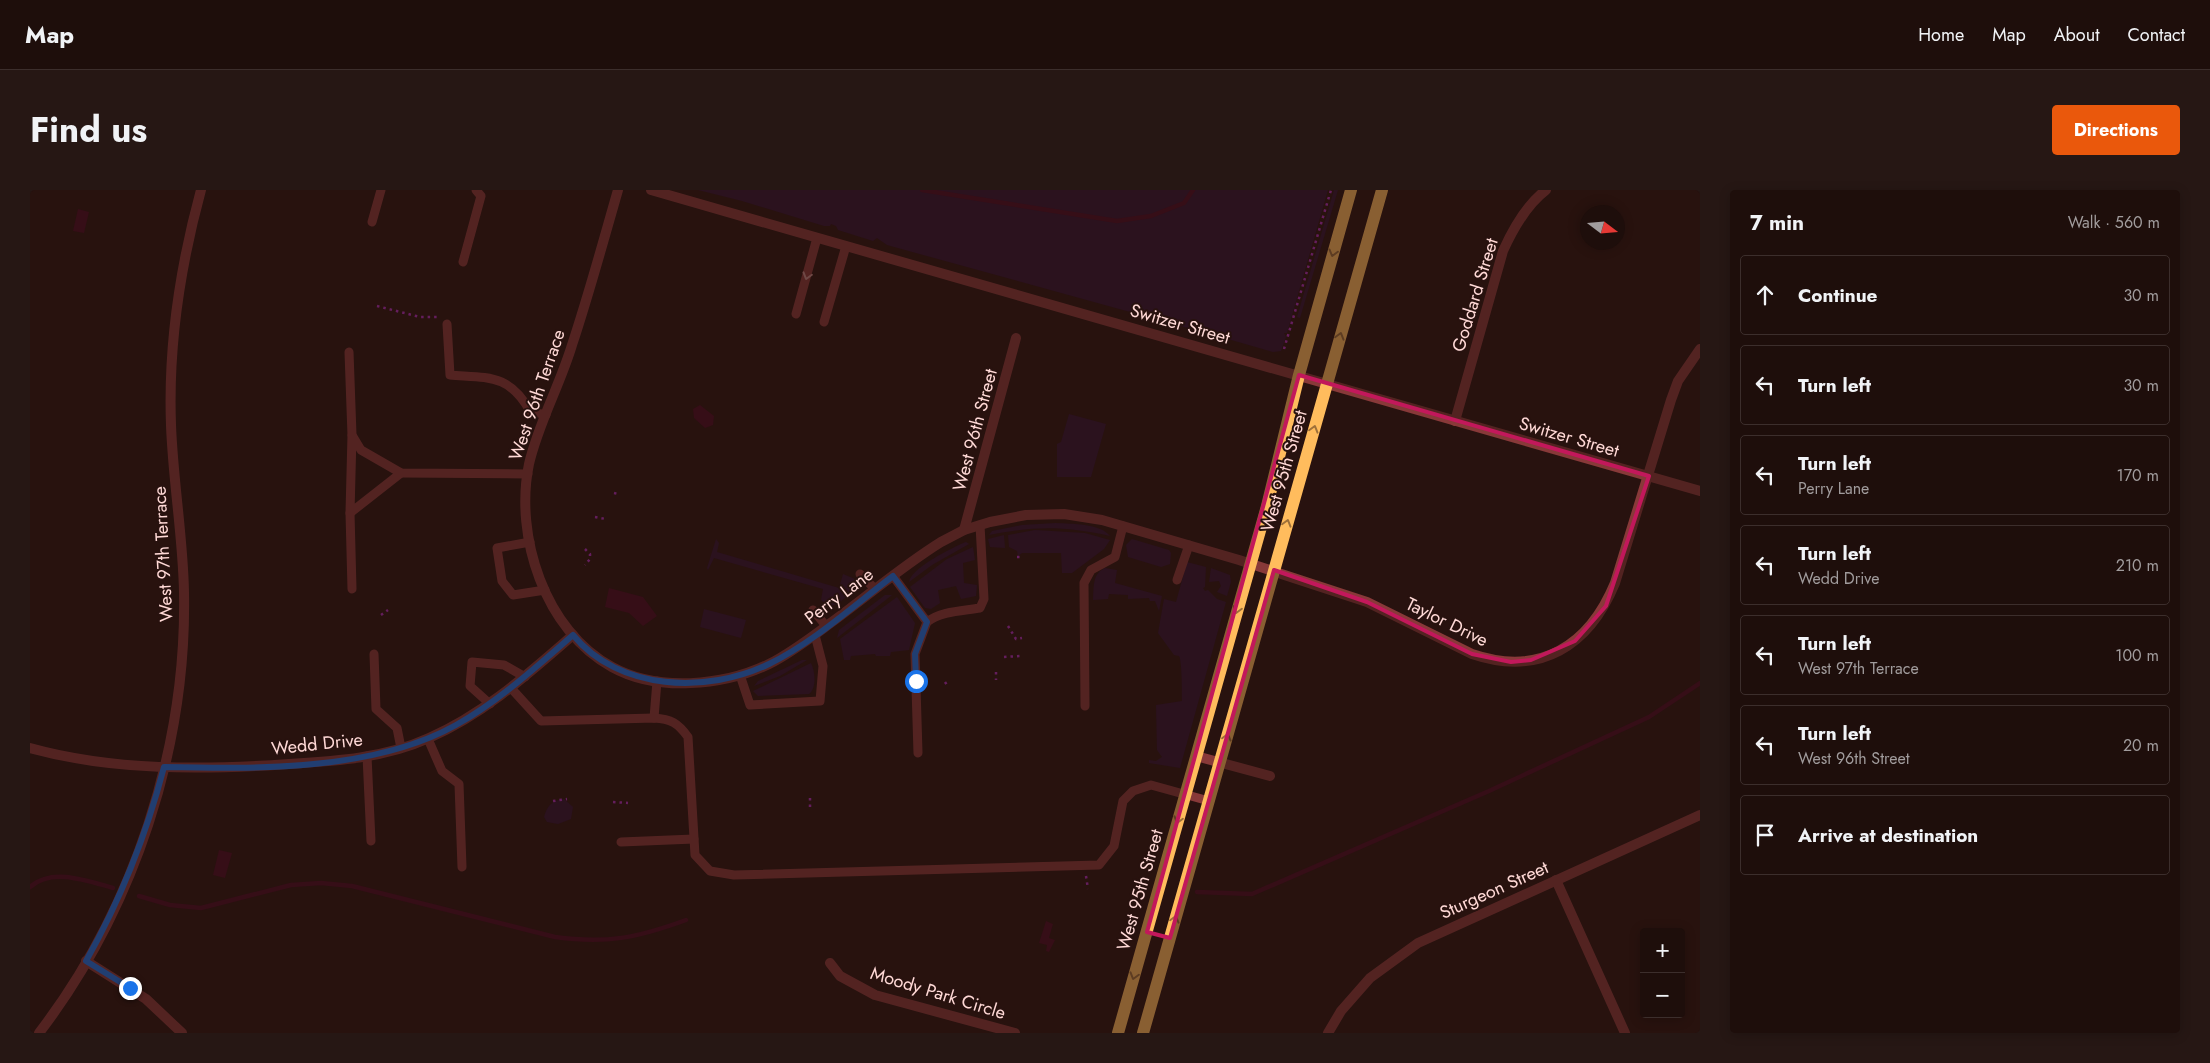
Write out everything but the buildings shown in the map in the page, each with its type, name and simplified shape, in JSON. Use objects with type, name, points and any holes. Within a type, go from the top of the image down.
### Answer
[{"type":"main road","name":"West 95th Street","points":[[1118,1033],[1250,563],[1299,375],[1351,190]]},
{"type":"main road","name":"West 95th Street","points":[[1143,1033],[1382,190]]},
{"type":"main road","points":[[1147,932],[1170,938]]},
{"type":"street","name":"West 97th Terrace","points":[[39,1033],[86,961],[126,884],[143,840],[164,767],[177,703],[184,602],[171,426],[171,373],[175,314],[184,255],[201,190]]},
{"type":"street","name":"West 96th Terrace","points":[[573,635],[549,600],[536,568],[526,514],[528,474],[536,440],[573,344],[618,190]]},
{"type":"street","name":"Switzer Street","points":[[651,190],[1700,491]]},
{"type":"street","name":"Goddard Street","points":[[1455,421],[1503,251],[1512,231],[1526,210],[1546,190]]},
{"type":"street","name":"West 96th Street","points":[[964,530],[1016,338]]},
{"type":"street","name":"Taylor Drive","points":[[1274,570],[1368,602],[1472,654],[1488,660],[1511,662],[1532,660],[1554,653],[1575,642],[1592,627],[1606,606],[1615,584],[1671,400],[1678,382],[1700,349]]},
{"type":"street","name":"Perry Lane","points":[[573,635],[599,660],[620,672],[657,681],[709,680],[740,675],[769,664],[798,648],[929,549],[964,530],[1026,515],[1045,513],[1083,516],[1274,570]]},
{"type":"street","name":"Wedd Drive","points":[[30,748],[72,757],[164,767],[248,767],[324,762],[367,756],[428,739],[456,726],[511,688],[573,635]]},
{"type":"street","points":[[1196,756],[1270,776]]},
{"type":"street","name":"Sturgeon Street","points":[[1328,1033],[1341,1011],[1370,978],[1391,961],[1436,934],[1700,814]]},
{"type":"street","points":[[1556,880],[1625,1033]]},
{"type":"street","points":[[86,961],[146,999],[182,1033]]},
{"type":"street","name":"Moody Park Circle","points":[[830,963],[840,976],[875,995],[1015,1033]]},
{"type":"lane","points":[[372,222],[381,190]]},
{"type":"lane","points":[[463,262],[481,196],[476,190]]},
{"type":"lane","points":[[796,314],[817,238]]},
{"type":"lane","points":[[824,322],[846,246]]},
{"type":"lane","points":[[446,321],[450,375],[496,378],[521,394],[530,411],[546,415]]},
{"type":"lane","points":[[349,352],[352,435],[350,514],[352,589]]},
{"type":"lane","points":[[352,435],[361,450],[401,473],[528,474]]},
{"type":"lane","points":[[350,514],[401,473]]},
{"type":"lane","points":[[918,753],[915,654],[927,622],[933,618],[954,612],[980,608],[984,599],[980,525]]},
{"type":"lane","points":[[1085,706],[1084,582],[1092,570],[1115,557],[1123,526]]},
{"type":"lane","points":[[530,542],[497,548],[502,581],[513,595],[545,590]]},
{"type":"lane","points":[[1177,580],[1188,545]]},
{"type":"lane","points":[[860,574],[875,589]]},
{"type":"lane","points":[[893,576],[927,622]]},
{"type":"lane","points":[[814,610],[826,626]]},
{"type":"lane","points":[[740,675],[750,705],[820,701],[823,666],[815,635]]},
{"type":"lane","points":[[374,654],[376,710],[397,728],[401,748]]},
{"type":"lane","points":[[490,704],[470,686],[472,662],[504,666],[525,677]]},
{"type":"lane","points":[[654,718],[657,681]]},
{"type":"lane","points":[[511,688],[541,721],[654,718],[669,719],[680,725],[688,736],[695,855],[710,870],[734,875],[1099,865],[1114,846],[1123,801],[1134,791],[1150,785],[1209,801]]},
{"type":"lane","points":[[428,739],[442,771],[459,784],[462,867]]},
{"type":"lane","points":[[367,756],[371,841]]},
{"type":"lane","points":[[621,842],[694,839]]},
{"type":"path","points":[[1284,349],[1331,190]]},
{"type":"path","points":[[377,306],[420,317],[446,321]]},
{"type":"path","points":[[614,493],[618,494]]},
{"type":"path","points":[[595,516],[606,520]]},
{"type":"path","points":[[585,548],[590,559],[585,565]]},
{"type":"path","points":[[1017,557],[1021,558]]},
{"type":"path","points":[[381,615],[388,610]]},
{"type":"path","points":[[1008,626],[1016,639],[1022,638]]},
{"type":"path","points":[[1004,657],[1021,656]]},
{"type":"path","points":[[996,672],[996,680]]},
{"type":"path","points":[[553,801],[567,798]]},
{"type":"path","points":[[810,798],[810,811]]},
{"type":"path","points":[[613,802],[628,804]]},
{"type":"path","points":[[1086,874],[1088,889]]},
{"type":"highlighted area","points":[[1299,375],[1649,476],[1606,606],[1575,641],[1531,660],[1511,662],[1472,654],[1367,602],[1274,570],[1170,938],[1147,932]]},
{"type":"shaded area","points":[[698,190],[1328,190],[1287,333],[1284,333],[1286,337],[1281,351],[1273,352],[1228,339],[1225,337],[1225,334],[1217,336],[887,245],[877,238],[873,241],[838,230],[836,226],[831,224],[830,226],[824,226],[742,201]]},
{"type":"shaded area","points":[[1334,190],[1338,190],[1300,318],[1297,317]]},
{"type":"shaded area","points":[[78,209],[89,212],[84,233],[73,231]]},
{"type":"shaded area","points":[[700,405],[714,416],[713,425],[705,428],[694,418],[693,409]]},
{"type":"shaded area","points":[[1069,414],[1106,424],[1091,477],[1057,477],[1057,444],[1061,442]]},
{"type":"shaded area","points":[[1056,523],[1092,526],[1110,536],[1078,530],[1050,528],[989,535],[992,531],[1022,525]]},
{"type":"shaded area","points":[[1035,530],[1085,533],[1110,540],[1104,549],[1072,573],[1062,573],[1061,553],[1022,553],[1018,556],[1017,551],[1009,547],[1008,535]]},
{"type":"shaded area","points":[[1004,535],[1005,548],[990,547],[988,539]]},
{"type":"shaded area","points":[[716,539],[719,543],[717,552],[839,588],[843,574],[855,579],[857,590],[835,605],[828,606],[821,600],[823,589],[714,558],[708,570]]},
{"type":"shaded area","points":[[1132,539],[1169,550],[1171,553],[1170,564],[1161,567],[1128,557],[1126,545]]},
{"type":"shaded area","points":[[966,542],[969,544],[932,565],[909,582],[911,576],[924,565]]},
{"type":"shaded area","points":[[973,547],[975,560],[963,563],[964,583],[977,585],[976,596],[961,599],[956,586],[938,590],[940,603],[931,609],[925,608],[910,587],[947,559]]},
{"type":"shaded area","points":[[1187,562],[1206,567],[1205,587],[1203,588],[1205,591],[1208,590],[1217,599],[1226,602],[1180,768],[1149,763],[1149,760],[1156,761],[1162,757],[1157,750],[1156,705],[1182,701],[1182,677],[1179,656],[1174,655],[1158,633],[1164,599],[1176,602]]},
{"type":"shaded area","points":[[1105,568],[1117,570],[1115,583],[1162,596],[1159,611],[1155,601],[1150,601],[1149,598],[1128,599],[1128,595],[1109,594],[1108,599],[1093,600],[1096,577]]},
{"type":"shaded area","points":[[1211,568],[1230,575],[1231,582],[1227,596],[1217,592],[1221,586],[1219,581],[1209,582]]},
{"type":"shaded area","points":[[609,588],[643,597],[657,616],[643,626],[629,613],[605,607]]},
{"type":"shaded area","points":[[885,595],[892,595],[837,638],[839,630]]},
{"type":"shaded area","points":[[897,597],[915,623],[909,650],[891,652],[890,656],[876,656],[875,654],[851,656],[850,660],[844,660],[840,639]]},
{"type":"shaded area","points":[[704,609],[746,620],[741,638],[700,627]]},
{"type":"shaded area","points":[[802,660],[807,660],[780,676],[754,686],[758,681]]},
{"type":"shaded area","points":[[811,663],[814,670],[814,679],[812,691],[809,694],[758,696],[753,691]]},
{"type":"shaded area","points":[[564,799],[573,807],[571,819],[558,824],[547,822],[544,817],[548,807],[553,802]]},
{"type":"shaded area","points":[[219,850],[232,853],[225,878],[213,875]]},
{"type":"shaded area","points":[[1046,921],[1053,924],[1049,938],[1055,940],[1049,952],[1046,951],[1047,945],[1039,943]]},
{"type":"waterway","points":[[922,190],[1117,221],[1151,216],[1184,203],[1193,190]]},
{"type":"waterway","points":[[1197,892],[1252,894],[1489,791],[1649,717],[1700,683]]},
{"type":"waterway","points":[[30,887],[39,881],[49,878],[70,877],[113,888]]},
{"type":"waterway","points":[[139,896],[170,905],[201,908],[291,885],[321,883],[352,886],[555,937],[590,940],[636,935],[686,920]]},
{"type":"route","points":[[130,988],[86,961],[126,884],[143,840],[164,767],[248,767],[324,762],[354,759],[401,748],[428,739],[456,726],[482,710],[525,677],[573,635],[583,647],[599,660],[620,672],[647,680],[667,682],[709,680],[737,676],[769,664],[798,648],[893,576],[927,622],[915,654],[916,681]]}]
